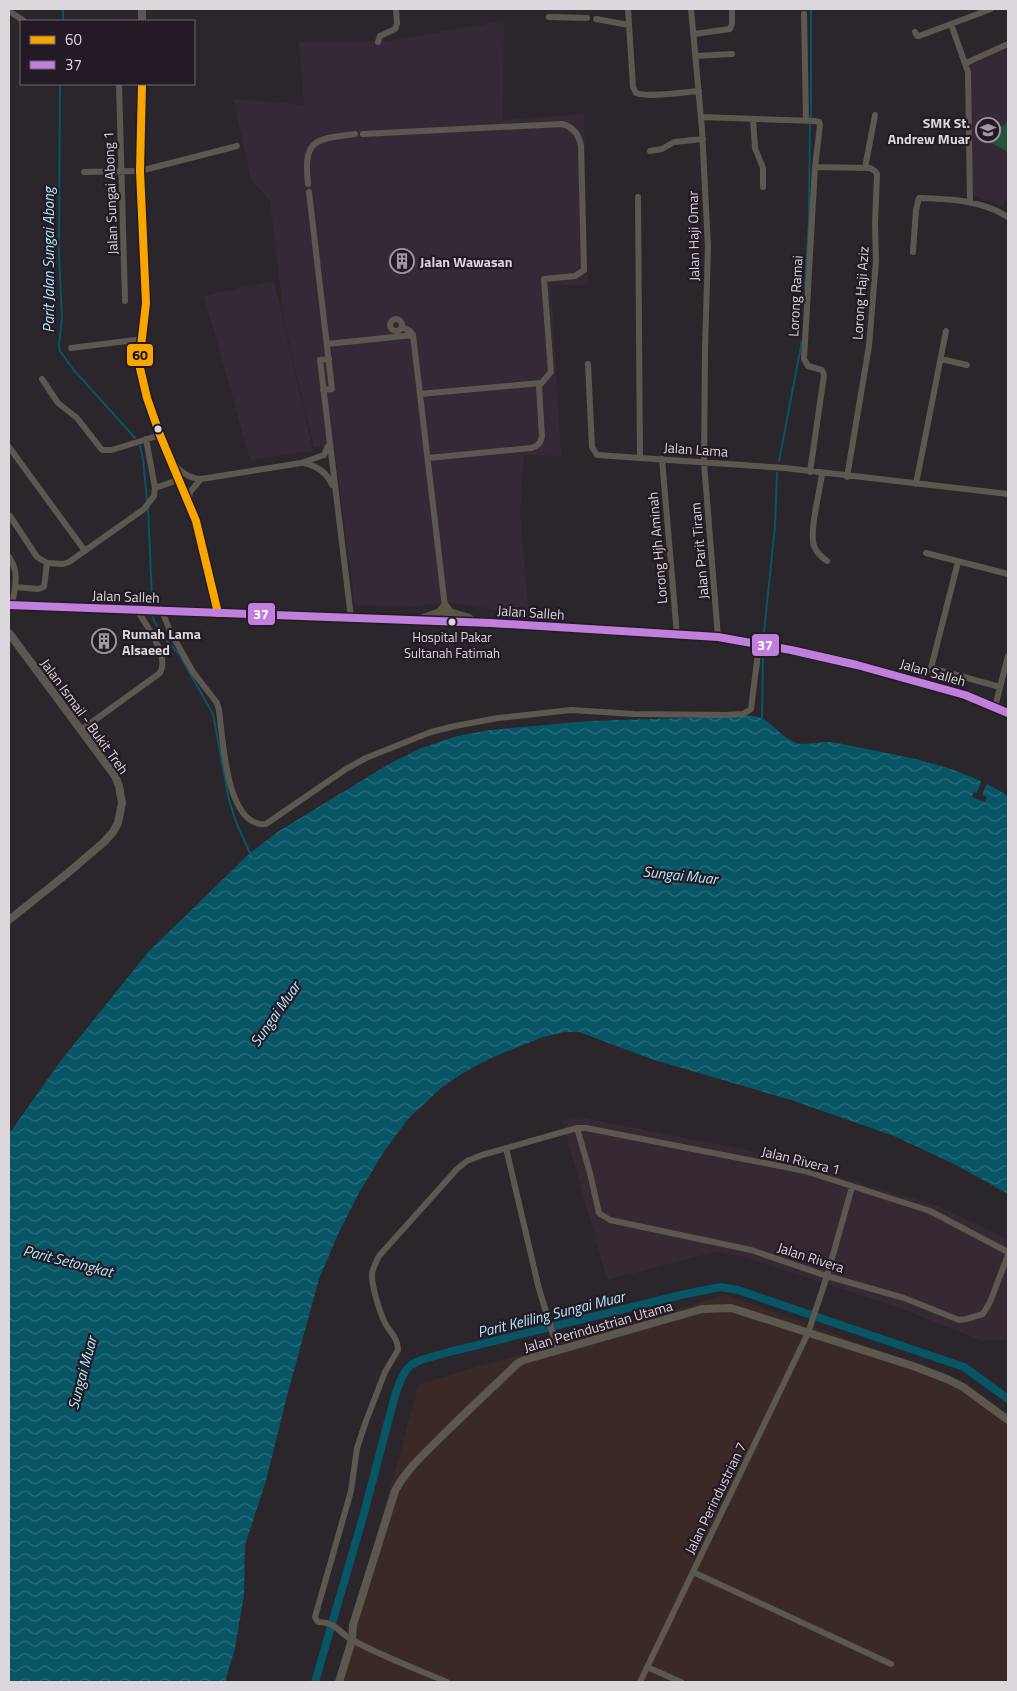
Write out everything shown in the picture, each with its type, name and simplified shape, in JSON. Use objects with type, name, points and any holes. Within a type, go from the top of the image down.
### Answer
[{"type":"main road","name":"Jalan Salleh","points":[[11,605],[484,623],[718,637],[791,650],[857,665],[965,695],[1008,713]]},
{"type":"main road","points":[[418,621],[440,613],[445,607],[449,613],[484,623]]},
{"type":"street","points":[[378,42],[380,36],[395,29],[397,24],[396,9]]},
{"type":"street","points":[[628,9],[633,87],[636,93],[641,95],[699,91]]},
{"type":"street","name":"Jalan Haji Omar","points":[[691,9],[703,139],[708,247],[704,463]]},
{"type":"street","points":[[694,34],[730,29],[732,9]]},
{"type":"street","points":[[915,32],[919,36],[990,9]]},
{"type":"street","points":[[9,11],[22,20]]},
{"type":"street","points":[[701,116],[810,121],[804,14]]},
{"type":"street","points":[[549,17],[587,18]]},
{"type":"street","points":[[596,19],[629,25]]},
{"type":"street","points":[[951,24],[966,63],[968,77],[970,202]]},
{"type":"street","points":[[966,63],[1008,44]]},
{"type":"street","points":[[696,56],[732,54]]},
{"type":"street","name":"Jalan Sungai Abong 1","points":[[119,85],[125,301]]},
{"type":"street","points":[[142,85],[140,171],[146,303],[140,371],[160,435],[199,531],[218,613]]},
{"type":"street","points":[[816,167],[866,168],[875,115]]},
{"type":"street","points":[[753,119],[755,148],[763,168],[763,187]]},
{"type":"street","name":"Lorong Ramai","points":[[810,121],[819,122],[820,125],[804,359],[808,366],[822,370],[824,376],[810,472]]},
{"type":"street","points":[[363,134],[562,124],[577,133],[581,146],[584,270],[575,276],[544,279],[551,372],[546,380],[541,383],[420,394]]},
{"type":"street","points":[[323,390],[332,389],[306,170],[307,155],[313,145],[327,138],[355,134]]},
{"type":"street","points":[[650,151],[662,149],[674,142],[703,139]]},
{"type":"street","points":[[84,172],[140,171],[237,146]]},
{"type":"street","name":"Lorong Haji Aziz","points":[[847,476],[869,346],[876,261],[877,174],[873,169],[866,168]]},
{"type":"street","points":[[638,198],[640,458]]},
{"type":"street","points":[[913,252],[916,210],[919,198],[983,204],[1008,217]]},
{"type":"street","points":[[327,344],[397,331],[410,331],[413,334]]},
{"type":"street","points":[[397,331],[413,334]]},
{"type":"street","points":[[916,484],[946,332]]},
{"type":"street","points":[[413,334],[445,607]]},
{"type":"street","points":[[71,348],[143,339]]},
{"type":"street","points":[[329,359],[320,360],[351,618]]},
{"type":"street","points":[[940,359],[968,365]]},
{"type":"street","name":"Jalan Lama","points":[[588,364],[592,447],[597,455],[785,468],[822,474],[1008,492]]},
{"type":"street","points":[[42,379],[58,403],[77,418],[102,450],[112,450],[160,435]]},
{"type":"street","points":[[428,458],[538,446],[542,436],[539,389],[541,383]]},
{"type":"street","points":[[10,516],[37,557],[47,563],[66,564],[144,509],[151,501],[155,488],[146,438]]},
{"type":"street","points":[[169,459],[182,472],[201,479],[301,463],[324,455],[329,440]]},
{"type":"street","points":[[9,447],[86,551]]},
{"type":"street","name":"Lorong Hjh Aminah","points":[[662,459],[677,635]]},
{"type":"street","points":[[301,463],[314,465],[321,469],[331,482],[335,493]]},
{"type":"street","name":"Jalan Parit Tiram","points":[[704,463],[718,637]]},
{"type":"street","points":[[822,474],[812,537],[815,549],[827,561]]},
{"type":"street","points":[[188,504],[190,492],[201,479]]},
{"type":"street","points":[[155,488],[178,480]]},
{"type":"street","points":[[926,553],[1008,574]]},
{"type":"street","points":[[9,557],[15,570],[15,587],[11,605]]},
{"type":"street","points":[[915,681],[931,668],[958,562]]},
{"type":"street","points":[[15,587],[44,587],[47,563]]},
{"type":"street","points":[[81,730],[163,669],[162,653],[137,610]]},
{"type":"street","points":[[162,611],[193,672],[217,703],[230,782],[238,807],[245,817],[258,825],[266,824],[366,758],[431,732],[455,726],[513,716],[571,710],[634,714],[725,715],[746,713],[751,709],[759,645]]},
{"type":"street","name":"Jalan Ismail - Bukit Treh","points":[[9,633],[115,776],[122,803],[118,823],[104,842],[9,920]]},
{"type":"street","points":[[995,707],[1008,656]]},
{"type":"street","points":[[931,668],[1000,687]]},
{"type":"street","points":[[447,1682],[352,1640],[337,1627],[328,1622],[318,1622],[315,1617],[351,1491],[357,1448],[384,1372],[398,1350],[396,1337],[384,1321],[373,1284],[374,1266],[380,1256],[457,1169],[474,1158],[577,1128]]},
{"type":"street","name":"Jalan Rivera 1","points":[[577,1128],[586,1128],[805,1171],[930,1211],[1008,1252]]},
{"type":"street","name":"Jalan Rivera","points":[[577,1128],[599,1213],[610,1220],[750,1250],[827,1276],[904,1298],[959,1320],[983,1314],[990,1302],[1008,1255]]},
{"type":"street","points":[[506,1148],[539,1289],[558,1350]]},
{"type":"street","name":"Jalan Perindustrian 7","points":[[640,1682],[808,1333],[827,1276],[852,1187]]},
{"type":"street","name":"Jalan Perindustrian Utama","points":[[339,1682],[352,1640],[353,1625],[394,1491],[401,1479],[430,1447],[518,1363],[702,1309],[732,1308],[913,1366],[947,1379],[963,1387],[1008,1420]]},
{"type":"street","points":[[693,1572],[892,1664]]},
{"type":"street","points":[[647,1667],[681,1682]]},
{"type":"shaded area","name":"Hospital Pakar Sultanah Fatimah","points":[[504,21],[503,120],[584,114],[588,285],[551,285],[561,456],[524,455],[520,512],[529,615],[455,603],[413,607],[355,605],[334,446],[314,447],[285,326],[270,201],[251,179],[233,99],[304,105],[299,42],[387,41]]},
{"type":"shaded area","name":"SMK St. Andrew Muar","points":[[1008,48],[1008,194],[1003,206],[970,194],[967,67]]},
{"type":"shaded area","points":[[274,281],[313,451],[250,460],[204,296]]},
{"type":"shaded area","points":[[578,1117],[748,1150],[935,1205],[1008,1239],[1008,1340],[983,1341],[897,1307],[741,1256],[715,1252],[607,1280],[562,1120]]},
{"type":"shaded area","points":[[726,1295],[959,1379],[1008,1418],[1008,1682],[336,1682],[419,1384]]},
{"type":"green space","points":[[1007,121],[1008,152],[990,142],[996,127],[1004,126]]},
{"type":"water","points":[[744,715],[761,718],[771,724],[785,737],[796,743],[834,743],[922,761],[958,772],[1008,796],[1008,1194],[956,1165],[894,1136],[788,1099],[654,1060],[579,1032],[564,1032],[543,1037],[491,1058],[463,1073],[441,1088],[408,1119],[385,1150],[360,1191],[339,1232],[319,1279],[266,1481],[245,1545],[244,1595],[235,1648],[225,1682],[9,1682],[9,1134],[59,1063],[149,951],[250,853],[279,831],[389,764],[419,749],[457,736],[490,730],[589,721]]},
{"type":"pier","points":[[982,779],[988,781],[982,795],[987,797],[985,802],[972,797],[974,792],[977,793]]},
{"type":"waterway","name":"Parit Jalan Sungai Abong","points":[[63,9],[63,20]]},
{"type":"waterway","points":[[811,9],[811,119]]},
{"type":"waterway","name":"Parit Jalan Sungai Abong","points":[[60,85],[59,254],[62,318],[60,351],[73,369],[135,438]]},
{"type":"waterway","points":[[805,289],[809,221],[810,124]]},
{"type":"waterway","points":[[779,461],[802,341]]},
{"type":"waterway","name":"Parit Jalan Sungai Abong","points":[[140,446],[147,500]]},
{"type":"waterway","points":[[764,632],[775,526],[777,473]]},
{"type":"waterway","name":"Parit Jalan Sungai Abong","points":[[148,507],[152,599]]},
{"type":"waterway","points":[[153,616],[165,639],[179,654],[213,714],[229,800],[236,822],[250,853]]},
{"type":"waterway","points":[[762,719],[763,654]]},
{"type":"waterway","name":"Parit Keliling Sungai Muar","points":[[315,1682],[363,1517],[398,1386],[407,1369],[418,1361],[681,1295],[720,1287],[738,1290],[964,1367],[1008,1399]]},
{"type":"transit line","name":"60","points":[[142,85],[140,171],[146,303],[139,364],[147,398],[160,435],[196,521],[218,613]]},
{"type":"transit line","name":"37","points":[[9,605],[491,623],[718,637],[791,650],[857,665],[965,695],[1008,713]]},
{"type":"place","name":"SMK St. Andrew Muar","points":[[988,130]]},
{"type":"place","name":"Jalan Wawasan","points":[[402,261]]},
{"type":"place","name":"Hospital Pakar Sultanah Fatimah","points":[[452,622]]},
{"type":"place","name":"Rumah Lama Alsaeed","points":[[104,641]]},
{"type":"water label","name":"Sungai Muar","points":[[680,875]]},
{"type":"water label","name":"Sungai Muar","points":[[275,1014]]},
{"type":"water label","name":"Parit Setongkat","points":[[68,1261]]},
{"type":"water label","name":"Sungai Muar","points":[[82,1373]]}]
